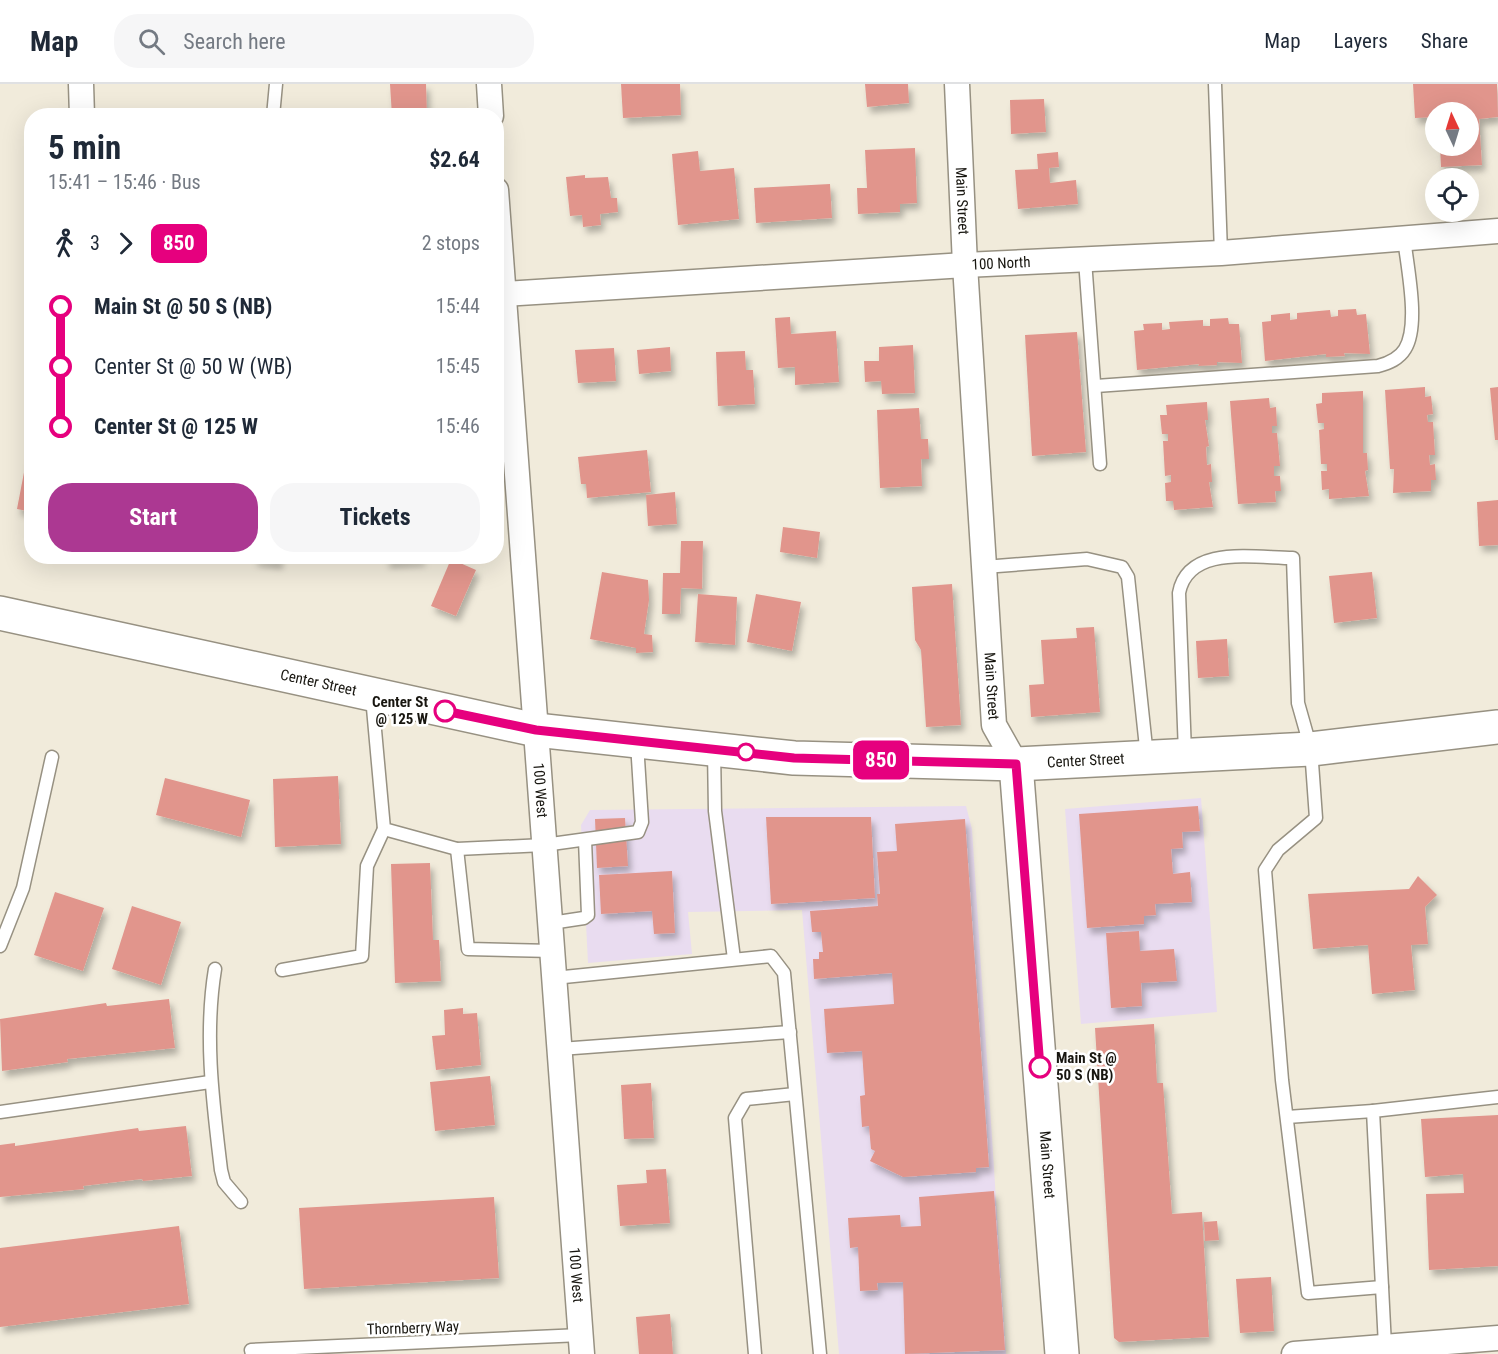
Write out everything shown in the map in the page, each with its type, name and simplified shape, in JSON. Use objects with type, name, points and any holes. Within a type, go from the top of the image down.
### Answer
[{"type":"main road","name":"Center Street","points":[[0,613],[536,730],[794,758],[1016,764],[1311,749],[1498,727]]},
{"type":"main road","name":"Main Street","points":[[1016,764],[1062,1354]]},
{"type":"street","points":[[81,84],[82,108]]},
{"type":"street","points":[[489,84],[490,108]]},
{"type":"street","name":"Main Street","points":[[957,84],[964,266],[994,725],[1016,764]]},
{"type":"street","name":"100 North","points":[[504,294],[1221,253],[1498,231]]},
{"type":"street","name":"100 West","points":[[504,294],[582,1345]]},
{"type":"street","points":[[1294,1354],[1498,1338]]},
{"type":"lane","points":[[274,108],[276,84]]},
{"type":"lane","points":[[1215,84],[1221,253]]},
{"type":"lane","points":[[1096,386],[1378,366],[1389,362],[1400,356],[1406,348],[1411,330],[1404,238]]},
{"type":"lane","points":[[1085,260],[1100,464]]},
{"type":"lane","points":[[1185,755],[1179,593],[1182,580],[1190,569],[1202,563],[1229,557],[1293,558],[1298,703],[1311,749],[1316,818],[1278,850],[1265,870],[1287,1117],[1308,1293],[1382,1287]]},
{"type":"lane","points":[[984,567],[1087,560],[1122,567],[1128,577],[1147,757]]},
{"type":"lane","points":[[282,969],[362,956],[367,866],[384,830],[372,696]]},
{"type":"lane","points":[[384,830],[457,849],[544,845],[638,832],[641,828],[636,740]]},
{"type":"lane","points":[[714,749],[715,811],[734,960]]},
{"type":"lane","points":[[0,946],[23,888],[52,757]]},
{"type":"lane","points":[[551,923],[584,918],[588,915],[585,840]]},
{"type":"lane","points":[[457,849],[468,949],[553,951]]},
{"type":"lane","points":[[554,978],[771,956],[784,973],[820,1354]]},
{"type":"lane","points":[[215,969],[209,1002],[210,1082],[224,1182],[241,1202]]},
{"type":"lane","points":[[560,1049],[790,1032]]},
{"type":"lane","points":[[0,1112],[210,1082]]},
{"type":"lane","points":[[755,1354],[735,1118],[746,1099],[795,1094]]},
{"type":"lane","points":[[1287,1117],[1374,1111],[1498,1096]]},
{"type":"lane","points":[[1374,1111],[1385,1346]]},
{"type":"lane","name":"Thornberry Way","points":[[252,1354],[251,1350],[582,1345]]},
{"type":"shaded area","points":[[1201,798],[1217,1012],[1081,1024],[1065,809]]},
{"type":"shaded area","points":[[966,806],[972,829],[1006,1354],[839,1354],[802,910],[688,912],[692,954],[588,963],[581,825],[590,810]]},
{"type":"building","points":[[390,84],[426,84],[427,108],[392,108]]},
{"type":"building","points":[[621,84],[680,84],[681,115],[623,118]]},
{"type":"building","points":[[865,84],[908,84],[909,103],[867,107]]},
{"type":"building","points":[[1413,84],[1497,84],[1498,117],[1479,119],[1479,102],[1425,102],[1425,118],[1415,118]]},
{"type":"building","points":[[1044,99],[1046,132],[1011,134],[1010,100]]},
{"type":"building","points":[[1479,119],[1482,165],[1441,167],[1440,156],[1479,156]]},
{"type":"building","points":[[915,148],[917,203],[900,204],[900,212],[858,214],[857,188],[867,188],[865,150]]},
{"type":"building","points":[[698,151],[700,171],[734,168],[739,219],[678,225],[672,154]]},
{"type":"building","points":[[1058,152],[1059,167],[1049,168],[1050,183],[1076,180],[1078,204],[1018,209],[1015,170],[1038,169],[1037,154]]},
{"type":"building","points":[[585,175],[585,178],[608,177],[611,198],[617,198],[618,212],[600,214],[601,225],[583,227],[582,215],[570,216],[566,177]]},
{"type":"building","points":[[830,184],[832,218],[756,223],[754,188]]},
{"type":"building","points":[[1356,309],[1357,315],[1366,314],[1370,354],[1344,353],[1345,356],[1326,357],[1326,354],[1265,361],[1262,322],[1271,321],[1271,315],[1290,313],[1290,320],[1297,319],[1297,313],[1330,310],[1331,317],[1338,316],[1338,310]]},
{"type":"building","points":[[790,317],[791,334],[836,331],[839,382],[795,385],[795,367],[778,368],[775,318]]},
{"type":"building","points":[[1228,318],[1229,324],[1239,324],[1242,363],[1217,362],[1217,365],[1198,366],[1199,364],[1137,370],[1134,331],[1144,330],[1143,324],[1162,323],[1162,330],[1170,329],[1169,322],[1203,320],[1203,326],[1210,326],[1210,319]]},
{"type":"building","points":[[1077,332],[1086,452],[1032,456],[1025,335]]},
{"type":"building","points":[[913,345],[915,393],[882,394],[881,381],[865,382],[864,361],[879,361],[879,347]]},
{"type":"building","points":[[670,347],[671,371],[639,374],[637,350]]},
{"type":"building","points":[[614,348],[616,381],[578,383],[575,350]]},
{"type":"building","points":[[745,351],[746,370],[753,370],[755,404],[718,406],[716,352]]},
{"type":"building","points":[[1425,387],[1425,397],[1431,396],[1433,414],[1427,415],[1428,422],[1433,422],[1435,455],[1429,455],[1430,465],[1435,464],[1436,480],[1431,480],[1431,491],[1393,493],[1394,469],[1390,469],[1385,390]]},
{"type":"building","points":[[1498,387],[1498,440],[1495,440],[1490,388]]},
{"type":"building","points":[[1363,391],[1363,453],[1367,453],[1368,470],[1365,471],[1369,496],[1329,499],[1329,489],[1322,490],[1321,471],[1327,471],[1327,464],[1321,464],[1319,430],[1324,429],[1324,423],[1318,423],[1316,404],[1322,403],[1322,393]]},
{"type":"building","points":[[1269,398],[1270,408],[1276,407],[1277,426],[1272,426],[1272,433],[1277,433],[1280,466],[1274,466],[1274,476],[1280,476],[1281,491],[1275,491],[1276,502],[1238,504],[1230,401]]},
{"type":"building","points":[[1207,402],[1208,420],[1205,420],[1209,446],[1206,447],[1207,465],[1211,464],[1212,482],[1209,482],[1213,507],[1174,510],[1173,501],[1166,501],[1165,483],[1171,482],[1171,475],[1165,476],[1163,441],[1168,441],[1168,434],[1162,434],[1160,415],[1167,415],[1166,405]]},
{"type":"building","points":[[919,408],[921,439],[928,439],[929,459],[921,459],[922,486],[880,488],[877,410]]},
{"type":"building","points":[[647,450],[651,492],[587,498],[586,484],[581,484],[578,457]]},
{"type":"building","points":[[24,472],[24,510],[17,509]]},
{"type":"building","points":[[675,492],[677,524],[648,526],[646,495]]},
{"type":"building","points":[[1498,500],[1498,545],[1479,546],[1477,502]]},
{"type":"building","points":[[783,527],[820,532],[817,558],[780,552]]},
{"type":"building","points":[[681,541],[703,541],[702,589],[681,588],[680,614],[662,614],[663,573],[680,573]]},
{"type":"building","points":[[449,564],[462,564],[476,570],[456,616],[431,606]]},
{"type":"building","points":[[602,572],[648,580],[649,600],[644,634],[652,635],[653,652],[636,653],[636,648],[590,639]]},
{"type":"building","points":[[1372,572],[1377,618],[1334,623],[1329,576]]},
{"type":"building","points":[[952,584],[961,725],[926,727],[921,650],[915,640],[912,587]]},
{"type":"building","points":[[698,594],[737,597],[735,645],[695,642]]},
{"type":"building","points":[[756,594],[801,602],[792,651],[747,642]]},
{"type":"building","points":[[1094,627],[1100,712],[1031,717],[1029,685],[1044,684],[1041,640],[1077,638],[1076,628]]},
{"type":"building","points":[[1227,639],[1229,676],[1198,678],[1196,641]]},
{"type":"building","points":[[338,776],[341,844],[275,847],[273,779]]},
{"type":"building","points":[[165,778],[250,800],[241,837],[156,815]]},
{"type":"building","points":[[1198,806],[1200,831],[1182,832],[1183,848],[1171,849],[1173,874],[1190,872],[1192,902],[1155,904],[1156,915],[1144,916],[1144,924],[1087,928],[1079,814]]},
{"type":"building","points":[[766,817],[871,817],[875,898],[771,904]]},
{"type":"building","points":[[625,818],[628,866],[597,868],[595,819]]},
{"type":"building","points":[[965,819],[989,1167],[976,1168],[976,1172],[903,1177],[870,1161],[875,1151],[871,1149],[869,1126],[862,1127],[860,1096],[865,1095],[862,1051],[827,1053],[824,1009],[894,1004],[892,973],[814,979],[813,959],[819,959],[819,952],[823,952],[821,932],[812,932],[810,911],[878,906],[877,894],[880,894],[877,852],[897,851],[895,824]]},
{"type":"building","points":[[430,863],[433,940],[439,940],[441,981],[395,983],[391,864]]},
{"type":"building","points":[[672,871],[675,933],[654,934],[652,911],[601,914],[599,875]]},
{"type":"building","points":[[1418,876],[1437,895],[1425,907],[1428,944],[1411,945],[1415,990],[1372,994],[1368,945],[1313,949],[1308,894],[1409,889]]},
{"type":"building","points":[[55,892],[104,908],[83,971],[34,955]]},
{"type":"building","points":[[132,906],[181,922],[161,985],[112,969]]},
{"type":"building","points":[[1139,931],[1140,951],[1174,949],[1177,981],[1141,983],[1142,1006],[1111,1008],[1106,933]]},
{"type":"building","points":[[169,999],[175,1048],[67,1059],[68,1062],[2,1071],[0,1019],[106,1003],[107,1006]]},
{"type":"building","points":[[463,1008],[463,1014],[477,1013],[481,1065],[436,1070],[432,1036],[445,1035],[444,1010]]},
{"type":"building","points":[[1154,1024],[1157,1083],[1163,1083],[1172,1214],[1202,1212],[1209,1337],[1119,1342],[1114,1338],[1095,1028]]},
{"type":"building","points":[[490,1076],[495,1125],[435,1131],[430,1082]]},
{"type":"building","points":[[651,1083],[654,1138],[624,1139],[621,1085]]},
{"type":"building","points":[[1498,1115],[1498,1266],[1429,1270],[1426,1194],[1464,1193],[1463,1174],[1425,1177],[1421,1119]]},
{"type":"building","points":[[186,1126],[192,1176],[143,1181],[142,1179],[83,1186],[84,1189],[0,1197],[0,1145],[15,1143],[15,1146],[138,1128],[139,1131]]},
{"type":"building","points":[[666,1169],[670,1223],[620,1226],[617,1185],[647,1183],[646,1170]]},
{"type":"building","points":[[994,1191],[1005,1350],[905,1354],[903,1282],[877,1283],[878,1290],[860,1291],[858,1247],[850,1248],[848,1218],[900,1215],[901,1227],[921,1226],[919,1197]]},
{"type":"building","points":[[494,1197],[499,1278],[304,1289],[299,1208]]},
{"type":"building","points":[[1217,1221],[1219,1240],[1205,1241],[1204,1222]]},
{"type":"building","points":[[179,1226],[189,1304],[0,1327],[0,1248]]},
{"type":"building","points":[[1271,1277],[1274,1331],[1240,1333],[1236,1279]]},
{"type":"building","points":[[670,1314],[673,1354],[639,1354],[636,1317]]},
{"type":"bus line","name":"850","points":[[445,711],[536,730],[794,758],[1016,764],[1040,1067]]},
{"type":"place","name":"Center St @ 125 W","points":[[445,711]]},
{"type":"place","name":"Main St @ 50 S (NB)","points":[[1040,1067]]}]
